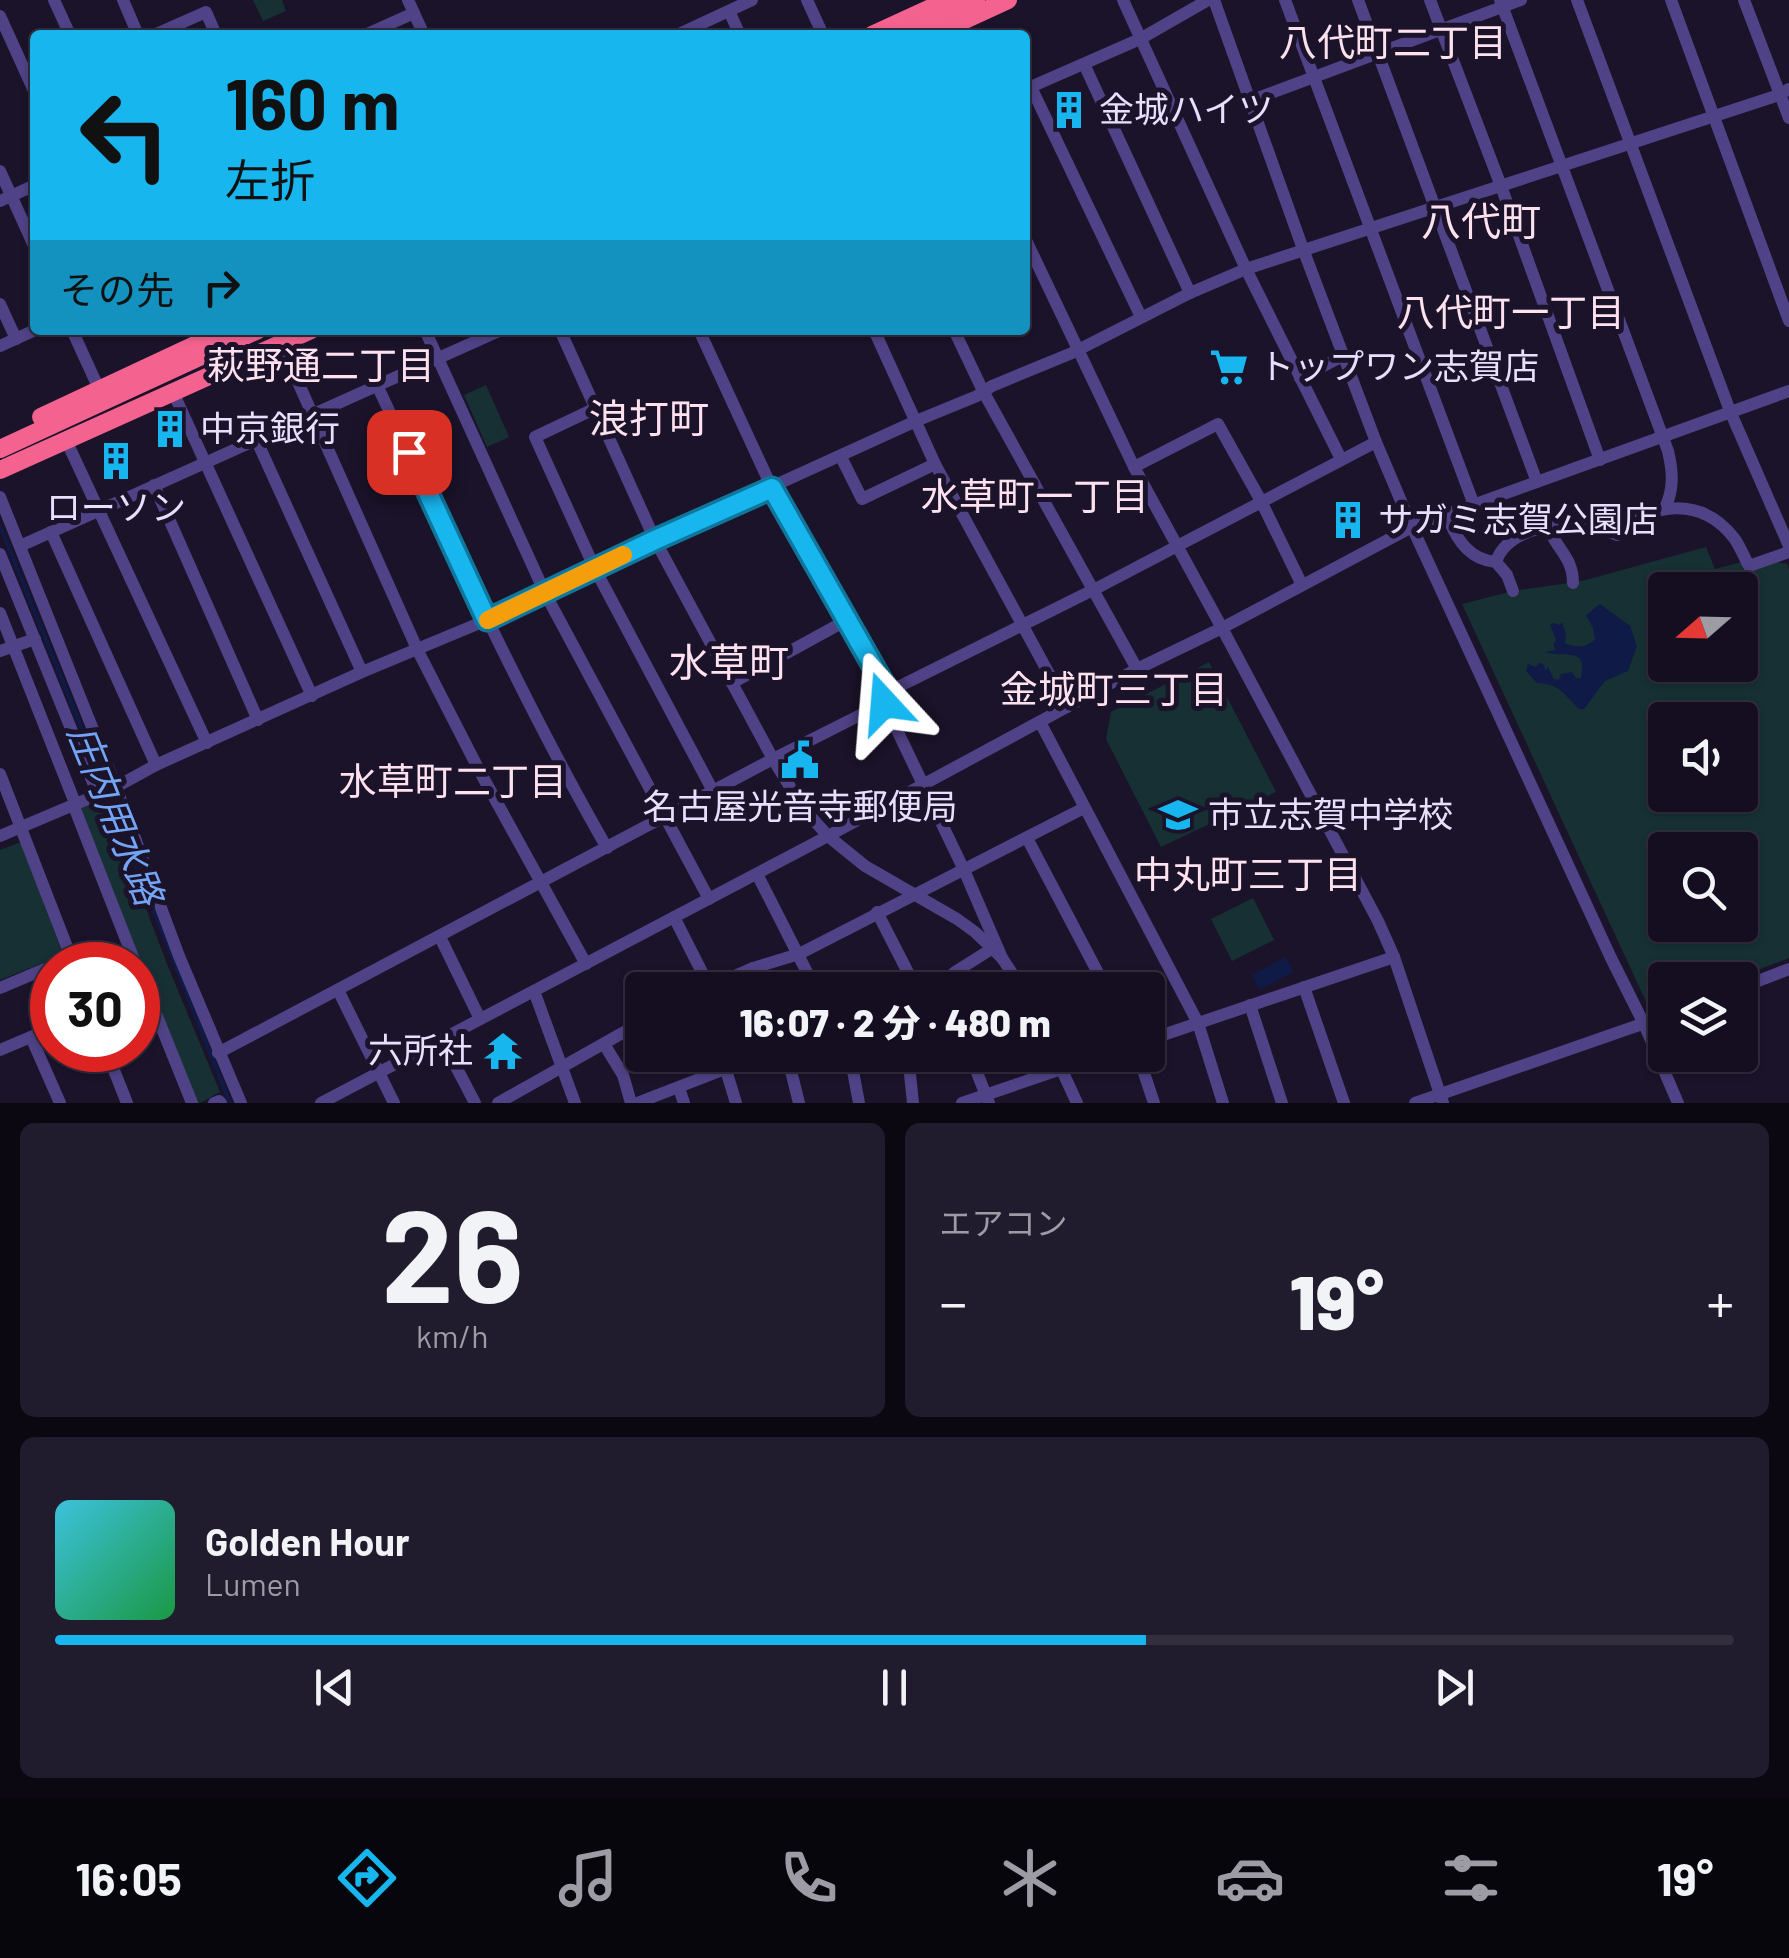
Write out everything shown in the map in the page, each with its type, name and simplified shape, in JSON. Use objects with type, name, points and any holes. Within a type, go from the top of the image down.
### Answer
[{"type":"highway","points":[[880,30],[918,6],[948,0]]},
{"type":"highway","points":[[911,30],[976,0]]},
{"type":"highway","points":[[943,30],[1008,0]]},
{"type":"highway","points":[[965,30],[1029,0]]},
{"type":"highway","points":[[0,437],[216,335]]},
{"type":"highway","points":[[0,449],[247,335]]},
{"type":"highway","points":[[0,470],[173,392],[282,337]]},
{"type":"highway","points":[[0,459],[282,337]]},
{"type":"street","points":[[54,0],[68,30]]},
{"type":"street","points":[[123,0],[136,30]]},
{"type":"street","points":[[688,30],[752,0]]},
{"type":"street","points":[[807,0],[820,30]]},
{"type":"street","points":[[1123,0],[1246,269],[1340,459]]},
{"type":"street","points":[[1030,87],[1140,39],[1211,0],[1252,100],[1376,442],[1678,1103]]},
{"type":"street","points":[[1285,0],[1474,504]]},
{"type":"street","points":[[1358,0],[1537,482]]},
{"type":"street","points":[[1430,0],[1600,460]]},
{"type":"street","points":[[1252,100],[1520,0]]},
{"type":"street","points":[[1513,591],[1496,556],[1526,533],[1548,527],[1587,525],[1617,535],[1641,515],[1665,508],[1712,518],[1734,538],[1748,566],[1789,549],[1730,411],[1576,0]]},
{"type":"street","points":[[1671,0],[1789,321]]},
{"type":"street","points":[[1744,0],[1784,92],[1789,118]]},
{"type":"street","points":[[1501,4],[1663,437],[1672,472],[1665,508]]},
{"type":"street","points":[[373,30],[410,6],[422,30]]},
{"type":"street","points":[[918,6],[930,30]]},
{"type":"street","points":[[729,11],[738,30]]},
{"type":"street","points":[[165,30],[206,12],[214,30]]},
{"type":"street","points":[[0,16],[30,82]]},
{"type":"street","points":[[1084,64],[1190,293]]},
{"type":"street","points":[[1030,92],[1141,317]]},
{"type":"street","points":[[0,836],[362,672],[487,620],[1078,350],[1246,269],[1784,92]]},
{"type":"street","points":[[0,171],[6,198],[30,239]]},
{"type":"street","points":[[6,198],[30,186]]},
{"type":"street","points":[[1030,250],[1134,467],[1378,921],[1442,1099]]},
{"type":"street","points":[[1030,278],[1040,274]]},
{"type":"street","points":[[0,304],[16,339]]},
{"type":"street","points":[[0,346],[30,332]]},
{"type":"street","points":[[74,335],[99,389]]},
{"type":"street","points":[[427,335],[545,593],[709,898]]},
{"type":"street","points":[[20,546],[490,335]]},
{"type":"street","points":[[562,335],[655,540],[803,808],[828,836],[865,866],[957,919],[997,953]]},
{"type":"street","points":[[701,335],[772,488],[886,697],[997,953],[1010,972]]},
{"type":"street","points":[[876,335],[935,464],[1067,707]]},
{"type":"street","points":[[956,335],[983,391],[1137,669]]},
{"type":"street","points":[[282,337],[311,414],[418,651],[586,964]]},
{"type":"street","points":[[1300,378],[1344,356]]},
{"type":"street","points":[[377,384],[487,620],[558,763],[607,848]]},
{"type":"street","points":[[321,1103],[1412,527],[1789,391]]},
{"type":"street","points":[[173,392],[312,696]]},
{"type":"street","points":[[596,408],[536,437],[595,569],[713,792]]},
{"type":"street","points":[[1134,467],[1218,424],[1302,585]]},
{"type":"street","points":[[256,439],[362,672]]},
{"type":"street","points":[[66,440],[207,743]]},
{"type":"street","points":[[218,1053],[886,697],[1376,442]]},
{"type":"street","points":[[841,457],[862,499],[935,464]]},
{"type":"street","points":[[154,485],[258,720]]},
{"type":"street","points":[[0,497],[106,791]]},
{"type":"street","points":[[1450,520],[1458,539],[1470,552],[1483,561],[1496,562]]},
{"type":"street","points":[[1548,527],[1573,568],[1573,583]]},
{"type":"street","points":[[51,532],[156,765]]},
{"type":"street","points":[[0,554],[241,1103]]},
{"type":"street","points":[[0,613],[6,648],[74,803],[127,942]]},
{"type":"street","points":[[732,683],[847,620]]},
{"type":"street","points":[[6,648],[35,639]]},
{"type":"street","points":[[1040,722],[1198,1023],[1224,1103]]},
{"type":"street","points":[[0,774],[64,942]]},
{"type":"street","points":[[744,972],[799,954],[1084,808]]},
{"type":"street","points":[[1027,838],[1098,972]]},
{"type":"street","points":[[757,874],[808,972]]},
{"type":"street","points":[[877,912],[908,972]]},
{"type":"street","points":[[674,917],[700,972]]},
{"type":"street","points":[[440,938],[480,1019]]},
{"type":"street","points":[[955,972],[997,953]]},
{"type":"street","points":[[1165,1034],[1394,957]]},
{"type":"street","points":[[753,968],[755,972]]},
{"type":"street","points":[[1758,981],[1789,969]]},
{"type":"street","points":[[0,988],[30,976]]},
{"type":"street","points":[[1304,987],[1344,1103]]},
{"type":"street","points":[[338,990],[394,1103]]},
{"type":"street","points":[[534,991],[575,1103]]},
{"type":"street","points":[[1250,1005],[1282,1103]]},
{"type":"street","points":[[1415,1103],[1442,1099],[1648,1022]]},
{"type":"street","points":[[160,1032],[192,1103]]},
{"type":"street","points":[[498,1103],[625,1032]]},
{"type":"street","points":[[0,1050],[30,1037]]},
{"type":"street","points":[[442,1040],[476,1103]]},
{"type":"street","points":[[604,1044],[634,1103],[714,1072]]},
{"type":"street","points":[[46,1072],[60,1103]]},
{"type":"street","points":[[113,1072],[123,1102]]},
{"type":"street","points":[[732,1072],[736,1103]]},
{"type":"street","points":[[791,1072],[798,1103]]},
{"type":"street","points":[[853,1072],[859,1103]]},
{"type":"street","points":[[910,1072],[913,1103]]},
{"type":"street","points":[[976,1072],[987,1100]]},
{"type":"street","points":[[962,1103],[987,1100],[1054,1072]]},
{"type":"street","points":[[1062,1072],[1077,1103]]},
{"type":"street","points":[[1144,1072],[1154,1103]]},
{"type":"street","points":[[679,1088],[684,1103]]},
{"type":"green space","points":[[253,0],[282,0],[286,11],[263,21]]},
{"type":"green space","points":[[486,385],[509,437],[487,447],[464,395]]},
{"type":"green space","points":[[1706,547],[1715,569],[1742,562],[1744,571],[1776,562],[1787,564],[1789,958],[1758,970],[1758,962],[1648,962],[1648,1006],[1462,604],[1513,591],[1582,581]]},
{"type":"green space","points":[[1209,662],[1276,792],[1161,847],[1106,739],[1111,712]]},
{"type":"green space","points":[[104,798],[159,942],[132,942],[80,811]]},
{"type":"green space","points":[[21,842],[58,942],[30,942],[30,968],[0,980],[0,850]]},
{"type":"green space","points":[[1253,898],[1274,940],[1232,961],[1211,919]]},
{"type":"green space","points":[[160,946],[220,1092],[197,1103],[160,1011]]},
{"type":"water","points":[[1600,604],[1630,626],[1637,646],[1628,671],[1605,681],[1584,709],[1579,709],[1561,691],[1537,683],[1526,671],[1528,664],[1536,667],[1539,663],[1546,670],[1548,667],[1554,679],[1572,672],[1581,678],[1578,657],[1545,652],[1556,650],[1550,625],[1562,622],[1565,643],[1588,644],[1595,639],[1586,615]]},
{"type":"water","points":[[1286,957],[1293,972],[1259,990],[1252,975]]},
{"type":"waterway","name":"庄内用水路","points":[[0,526],[105,786]]},
{"type":"waterway","name":"庄内用水路","points":[[108,795],[230,1103]]},
{"type":"slow traffic","points":[[488,620],[623,555]]},
{"type":"place","name":"金城ハイツ","points":[[1069,110]]},
{"type":"place","name":"トップワン志賀店","points":[[1229,367]]},
{"type":"place","name":"中京銀行","points":[[170,429]]},
{"type":"place","name":"ローソン","points":[[116,461]]},
{"type":"place","name":"サガミ志賀公園店","points":[[1348,520]]},
{"type":"place","name":"名古屋光音寺郵便局","points":[[800,760]]},
{"type":"place","name":"市立志賀中学校","points":[[1178,815]]},
{"type":"place","name":"六所社","points":[[503,1051]]},
{"type":"district","name":"八代町二丁目","points":[[1393,43]]},
{"type":"district","name":"八代町","points":[[1481,222]]},
{"type":"district","name":"八代町一丁目","points":[[1511,313]]},
{"type":"district","name":"萩野通二丁目","points":[[321,366]]},
{"type":"district","name":"浪打町","points":[[649,419]]},
{"type":"district","name":"水草町一丁目","points":[[1035,497]]},
{"type":"district","name":"水草町","points":[[729,663]]},
{"type":"district","name":"金城町三丁目","points":[[1114,690]]},
{"type":"district","name":"水草町二丁目","points":[[453,782]]},
{"type":"district","name":"中丸町三丁目","points":[[1248,875]]},
{"type":"route","points":[[409,452],[487,620],[772,488],[888,692],[884,703]]}]
